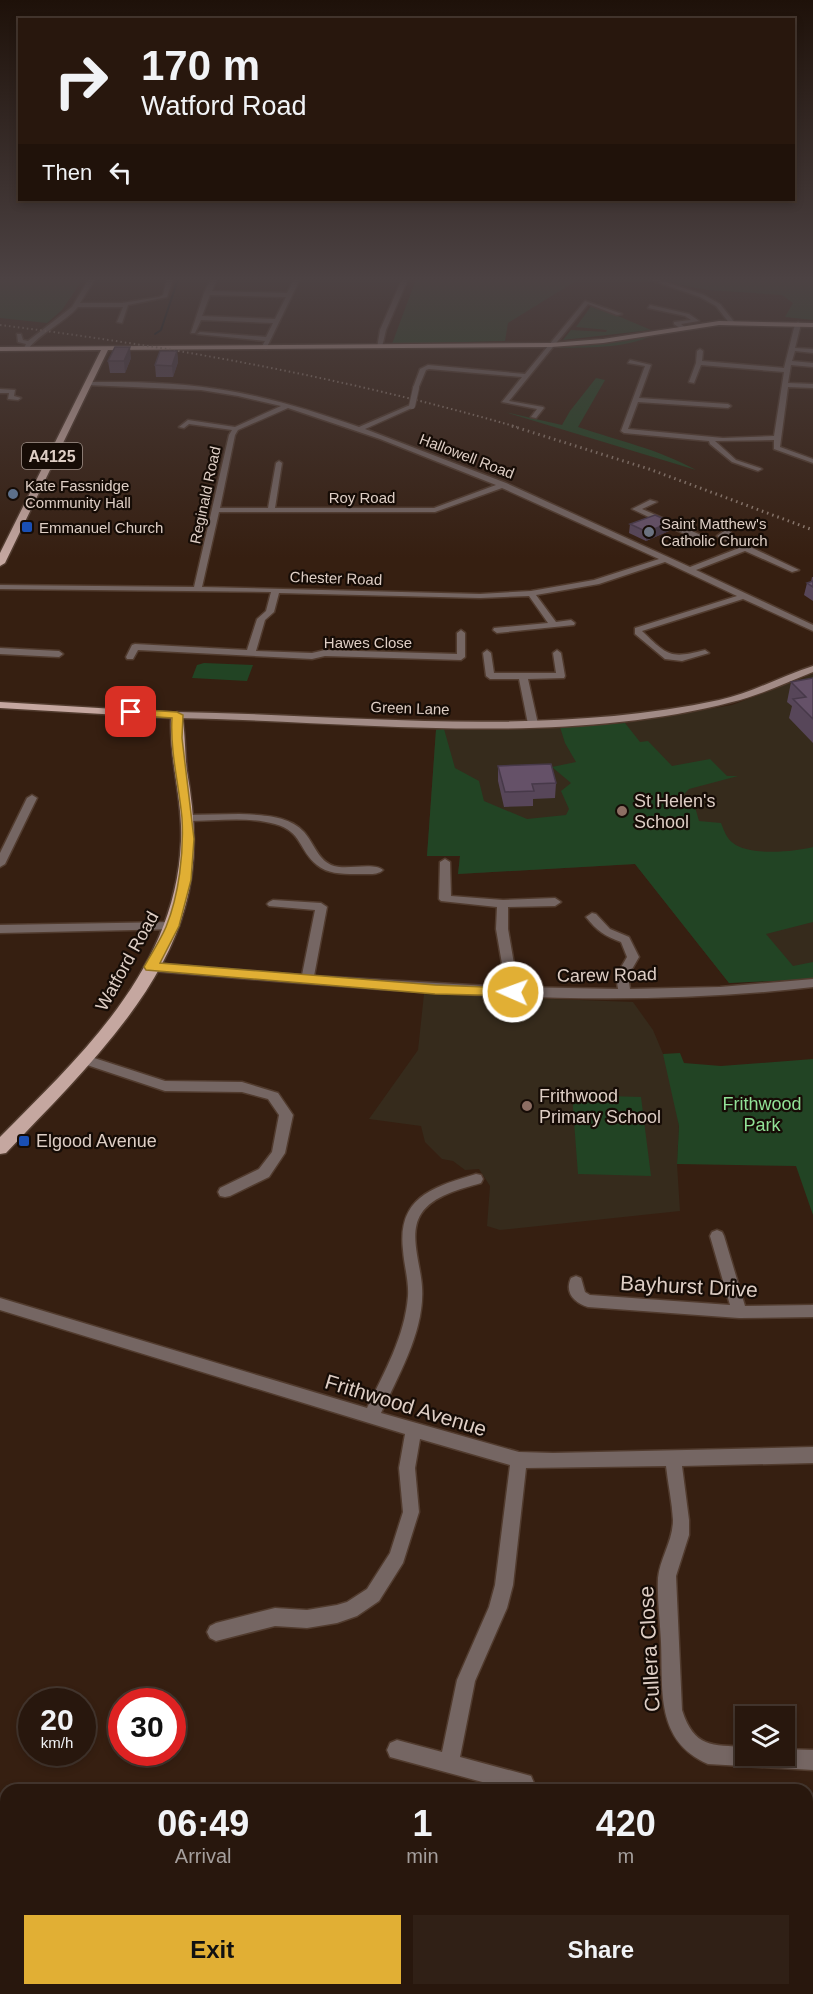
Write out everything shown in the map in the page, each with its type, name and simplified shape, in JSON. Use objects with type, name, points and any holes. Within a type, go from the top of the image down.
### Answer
[{"type":"main road","name":"A4125","points":[[0,563],[94,372]]},
{"type":"main road","name":"Green Lane","points":[[0,705],[423,725],[533,724],[646,716],[689,709],[738,698],[813,669]]},
{"type":"main road","name":"Watford Road","points":[[0,1148],[85,1060],[126,1012],[173,926],[184,880],[188,839],[176,738],[177,715]]},
{"type":"street","points":[[360,429],[412,406],[422,372]]},
{"type":"street","points":[[483,372],[526,376]]},
{"type":"street","points":[[529,372],[505,402],[541,408],[534,417]]},
{"type":"street","points":[[645,372],[624,431],[712,439],[778,438]]},
{"type":"street","points":[[692,382],[696,372]]},
{"type":"street","points":[[787,372],[776,448],[813,461]]},
{"type":"street","name":"Hallowell Road","points":[[88,384],[197,387],[287,406],[360,429],[504,485],[813,628]]},
{"type":"street","points":[[785,385],[813,386]]},
{"type":"street","points":[[0,391],[13,391],[10,398],[18,398]]},
{"type":"street","points":[[635,400],[728,406]]},
{"type":"street","name":"Reginald Road","points":[[198,588],[232,435],[236,429],[287,406]]},
{"type":"street","points":[[182,427],[188,422],[236,429]]},
{"type":"street","points":[[712,439],[712,443],[734,462],[758,469]]},
{"type":"street","points":[[271,510],[279,463]]},
{"type":"street","name":"Roy Road","points":[[216,510],[435,510],[504,485]]},
{"type":"street","points":[[653,502],[636,509],[700,538]]},
{"type":"street","points":[[645,522],[656,518]]},
{"type":"street","points":[[614,534],[624,530]]},
{"type":"street","points":[[728,533],[721,536],[744,549],[795,570]]},
{"type":"street","points":[[690,570],[744,549]]},
{"type":"street","name":"Chester Road","points":[[0,587],[198,588],[480,596],[531,593],[596,582],[666,559]]},
{"type":"street","points":[[130,657],[135,647],[251,652],[261,619],[270,612],[276,590]]},
{"type":"street","points":[[531,593],[554,625]]},
{"type":"street","points":[[705,653],[680,660],[669,658],[638,630],[744,596]]},
{"type":"street","points":[[496,630],[572,622]]},
{"type":"street","name":"Hawes Close","points":[[251,652],[312,656],[325,653],[461,657],[461,633]]},
{"type":"street","points":[[0,651],[59,654]]},
{"type":"street","points":[[487,653],[490,676],[561,676],[557,653]]},
{"type":"street","points":[[523,676],[533,724]]},
{"type":"street","points":[[0,864],[32,798]]},
{"type":"street","points":[[187,818],[275,820],[290,825],[306,839],[318,861],[329,868],[378,870]]},
{"type":"street","points":[[445,862],[445,899],[503,904],[555,902]]},
{"type":"street","points":[[273,904],[321,907],[307,979]]},
{"type":"street","points":[[503,904],[502,929],[513,992]]},
{"type":"street","points":[[592,917],[608,934],[621,936],[630,945],[633,957],[622,976],[625,993]]},
{"type":"street","points":[[0,929],[173,926]]},
{"type":"street","name":"Carew Road","points":[[151,967],[435,989],[577,994],[717,990],[813,983]]},
{"type":"street","points":[[85,1060],[165,1086],[242,1087],[273,1096],[286,1115],[278,1153],[264,1173],[225,1192]]},
{"type":"street","points":[[372,1416],[405,1342],[415,1294],[408,1227],[417,1207],[448,1188],[476,1179]]},
{"type":"street","points":[[717,1236],[739,1312]]},
{"type":"street","name":"Bayhurst Drive","points":[[576,1282],[579,1296],[588,1301],[739,1312],[813,1311]]},
{"type":"street","name":"Frithwood Avenue","points":[[0,1304],[519,1460],[813,1455]]},
{"type":"street","points":[[216,1632],[275,1617],[307,1619],[337,1614],[351,1610],[373,1595],[397,1557],[411,1512],[406,1468],[414,1430]]},
{"type":"street","name":"Cullera Close","points":[[673,1459],[681,1520],[680,1535],[667,1576],[673,1710],[677,1726],[685,1740],[696,1749],[708,1754],[813,1760]]},
{"type":"street","points":[[449,1764],[466,1680],[498,1608],[504,1585],[519,1460]]},
{"type":"street","points":[[397,1750],[524,1783]]},
{"type":"shaded area","name":"St Helen's School","points":[[813,674],[813,979],[729,983],[635,864],[458,874],[460,856],[427,856],[436,729],[565,727],[625,723],[732,705]]},
{"type":"shaded area","name":"Frithwood Primary School","points":[[424,994],[633,1002],[653,1030],[669,1068],[679,1126],[677,1164],[680,1211],[500,1230],[487,1226],[490,1186],[479,1169],[465,1170],[453,1161],[442,1159],[425,1142],[421,1126],[369,1119],[418,1050]]},
{"type":"green space","points":[[596,378],[605,380],[578,427],[653,451],[696,470],[505,412],[562,425]]},
{"type":"green space","points":[[204,663],[253,665],[247,681],[192,678],[197,665]]},
{"type":"green space","name":"St Helen's School","points":[[625,723],[640,742],[648,741],[672,766],[710,759],[727,776],[738,776],[689,789],[682,796],[693,800],[699,821],[721,823],[731,841],[750,850],[784,851],[813,847],[813,922],[766,934],[793,966],[813,962],[813,979],[729,983],[635,864],[458,874],[460,856],[427,856],[436,730],[444,729],[455,768],[479,781],[484,801],[527,819],[566,815],[569,809],[561,791],[571,783],[552,767],[576,762],[565,743],[560,727]]},
{"type":"green space","name":"Frithwood Park","points":[[680,1053],[684,1063],[721,1066],[813,1059],[813,1215],[796,1166],[677,1164],[679,1126],[663,1054]]},
{"type":"green space","points":[[572,1095],[641,1097],[651,1176],[578,1174]]},
{"type":"building","points":[[655,515],[671,522],[647,532],[630,524]]},
{"type":"building","points":[[813,678],[813,719],[793,699],[806,697],[791,682]]},
{"type":"building","points":[[551,764],[556,783],[532,784],[534,791],[505,792],[498,766]]},
{"type":"railway","points":[[290,372],[389,393],[517,427]]},
{"type":"railway","points":[[512,426],[649,469],[813,530]]},
{"type":"place","name":"Kate Fassnidge Community Hall","points":[[13,494]]},
{"type":"place","name":"Emmanuel Church","points":[[27,527]]},
{"type":"place","name":"Saint Matthew's Catholic Church","points":[[649,532]]},
{"type":"place","name":"St Helen's School","points":[[622,811]]},
{"type":"place","name":"Frithwood Primary School","points":[[527,1106]]},
{"type":"place","name":"Elgood Avenue","points":[[24,1141]]},
{"type":"route","points":[[131,712],[177,715],[176,738],[187,818],[188,839],[184,880],[173,926],[151,967],[435,989],[513,992]]}]
